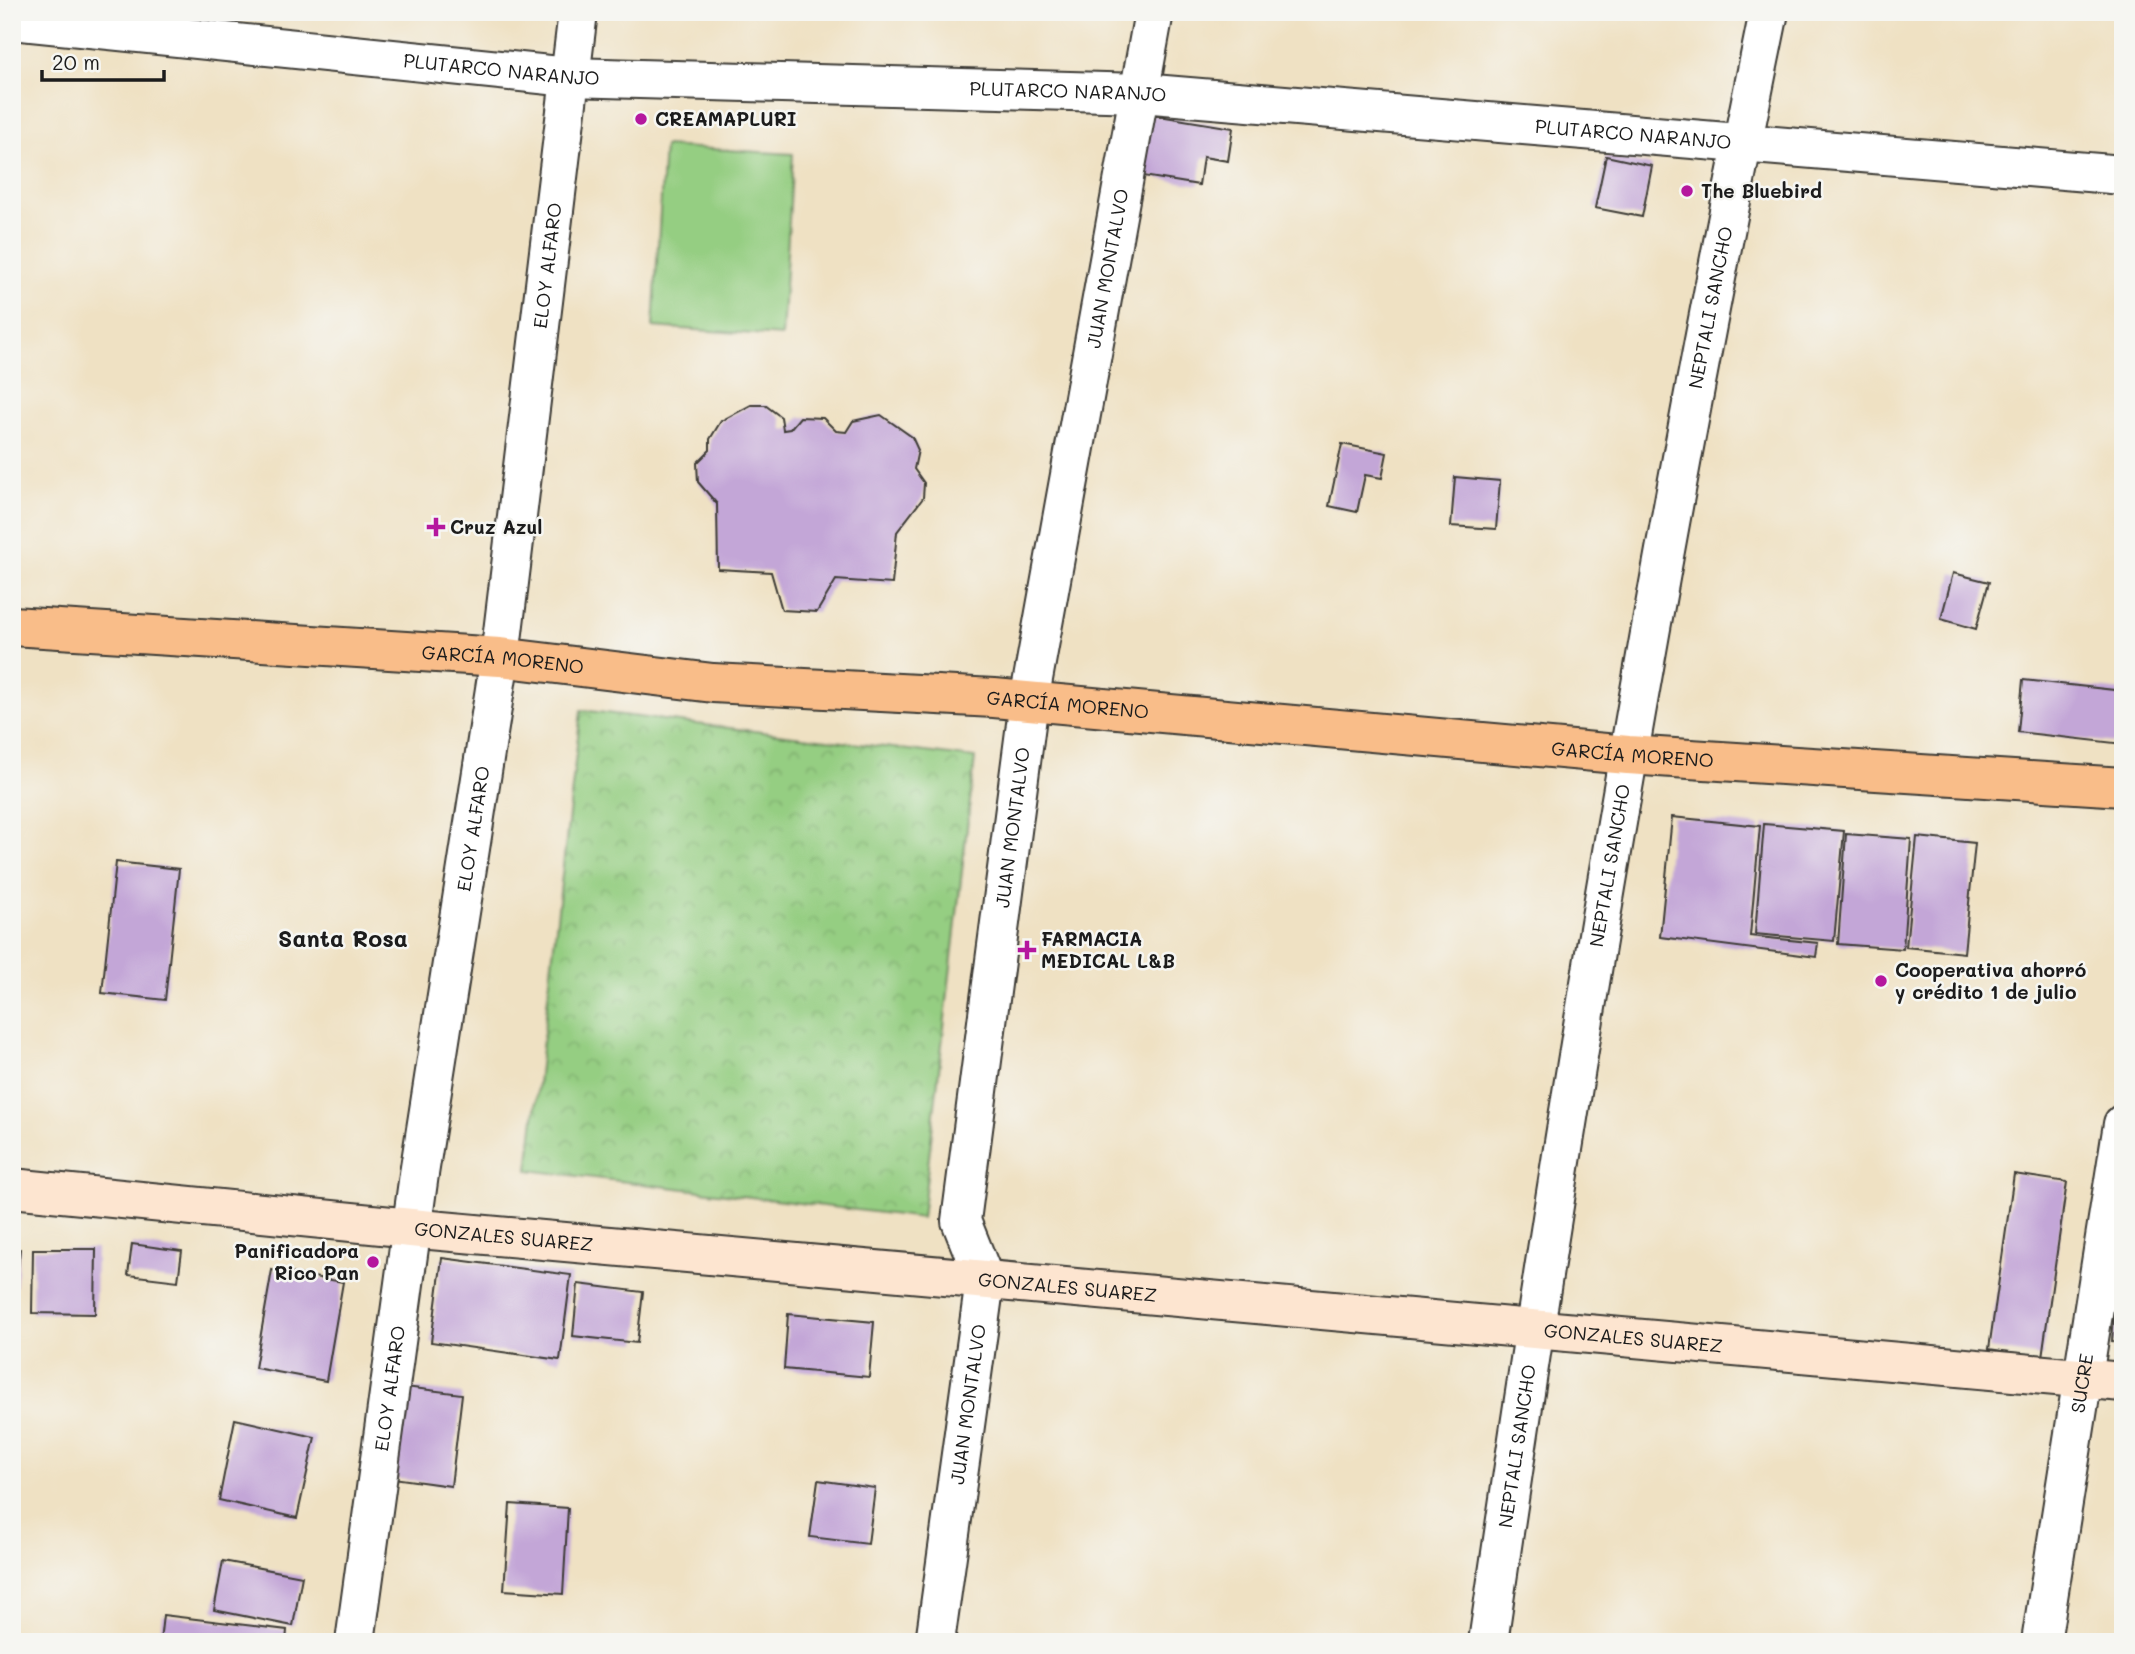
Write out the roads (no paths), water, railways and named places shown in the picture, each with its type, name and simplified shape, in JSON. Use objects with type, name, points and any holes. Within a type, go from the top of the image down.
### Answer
[{"type":"highway","name":"GARCÍA MORENO","points":[[12,626],[500,657],[713,683],[1029,701],[1628,755],[2123,787]]},
{"type":"street","name":"ELOY ALFARO","points":[[355,1642],[411,1228],[500,657],[578,12]]},
{"type":"street","name":"JUAN MONTALVO","points":[[935,1642],[985,1281],[961,1222],[1029,701],[1154,12]]},
{"type":"street","name":"NEPTALI SANCHO","points":[[1488,1642],[1533,1330],[1628,755],[1742,143],[1769,12]]},
{"type":"street","name":"PLUTARCO NARANJO","points":[[12,20],[569,77],[1141,93],[2123,175]]},
{"type":"street","name":"SUCRE","points":[[2040,1642],[2123,1124]]},
{"type":"street","name":"GONZALES SUAREZ","points":[[12,1188],[985,1281],[2123,1382]]},
{"type":"place","name":"CREAMAPLURI","points":[[641,119]]},
{"type":"place","name":"The Bluebird","points":[[1687,191]]},
{"type":"place","name":"Cruz Azul","points":[[436,527]]},
{"type":"place","name":"FARMACIA MEDICAL L&B","points":[[1027,950]]},
{"type":"place","name":"Cooperativa ahorró y crédito 1 de julio","points":[[1881,981]]},
{"type":"place","name":"Panificadora Rico Pan","points":[[373,1262]]},
{"type":"district","name":"Santa Rosa","points":[[343,939]]}]
